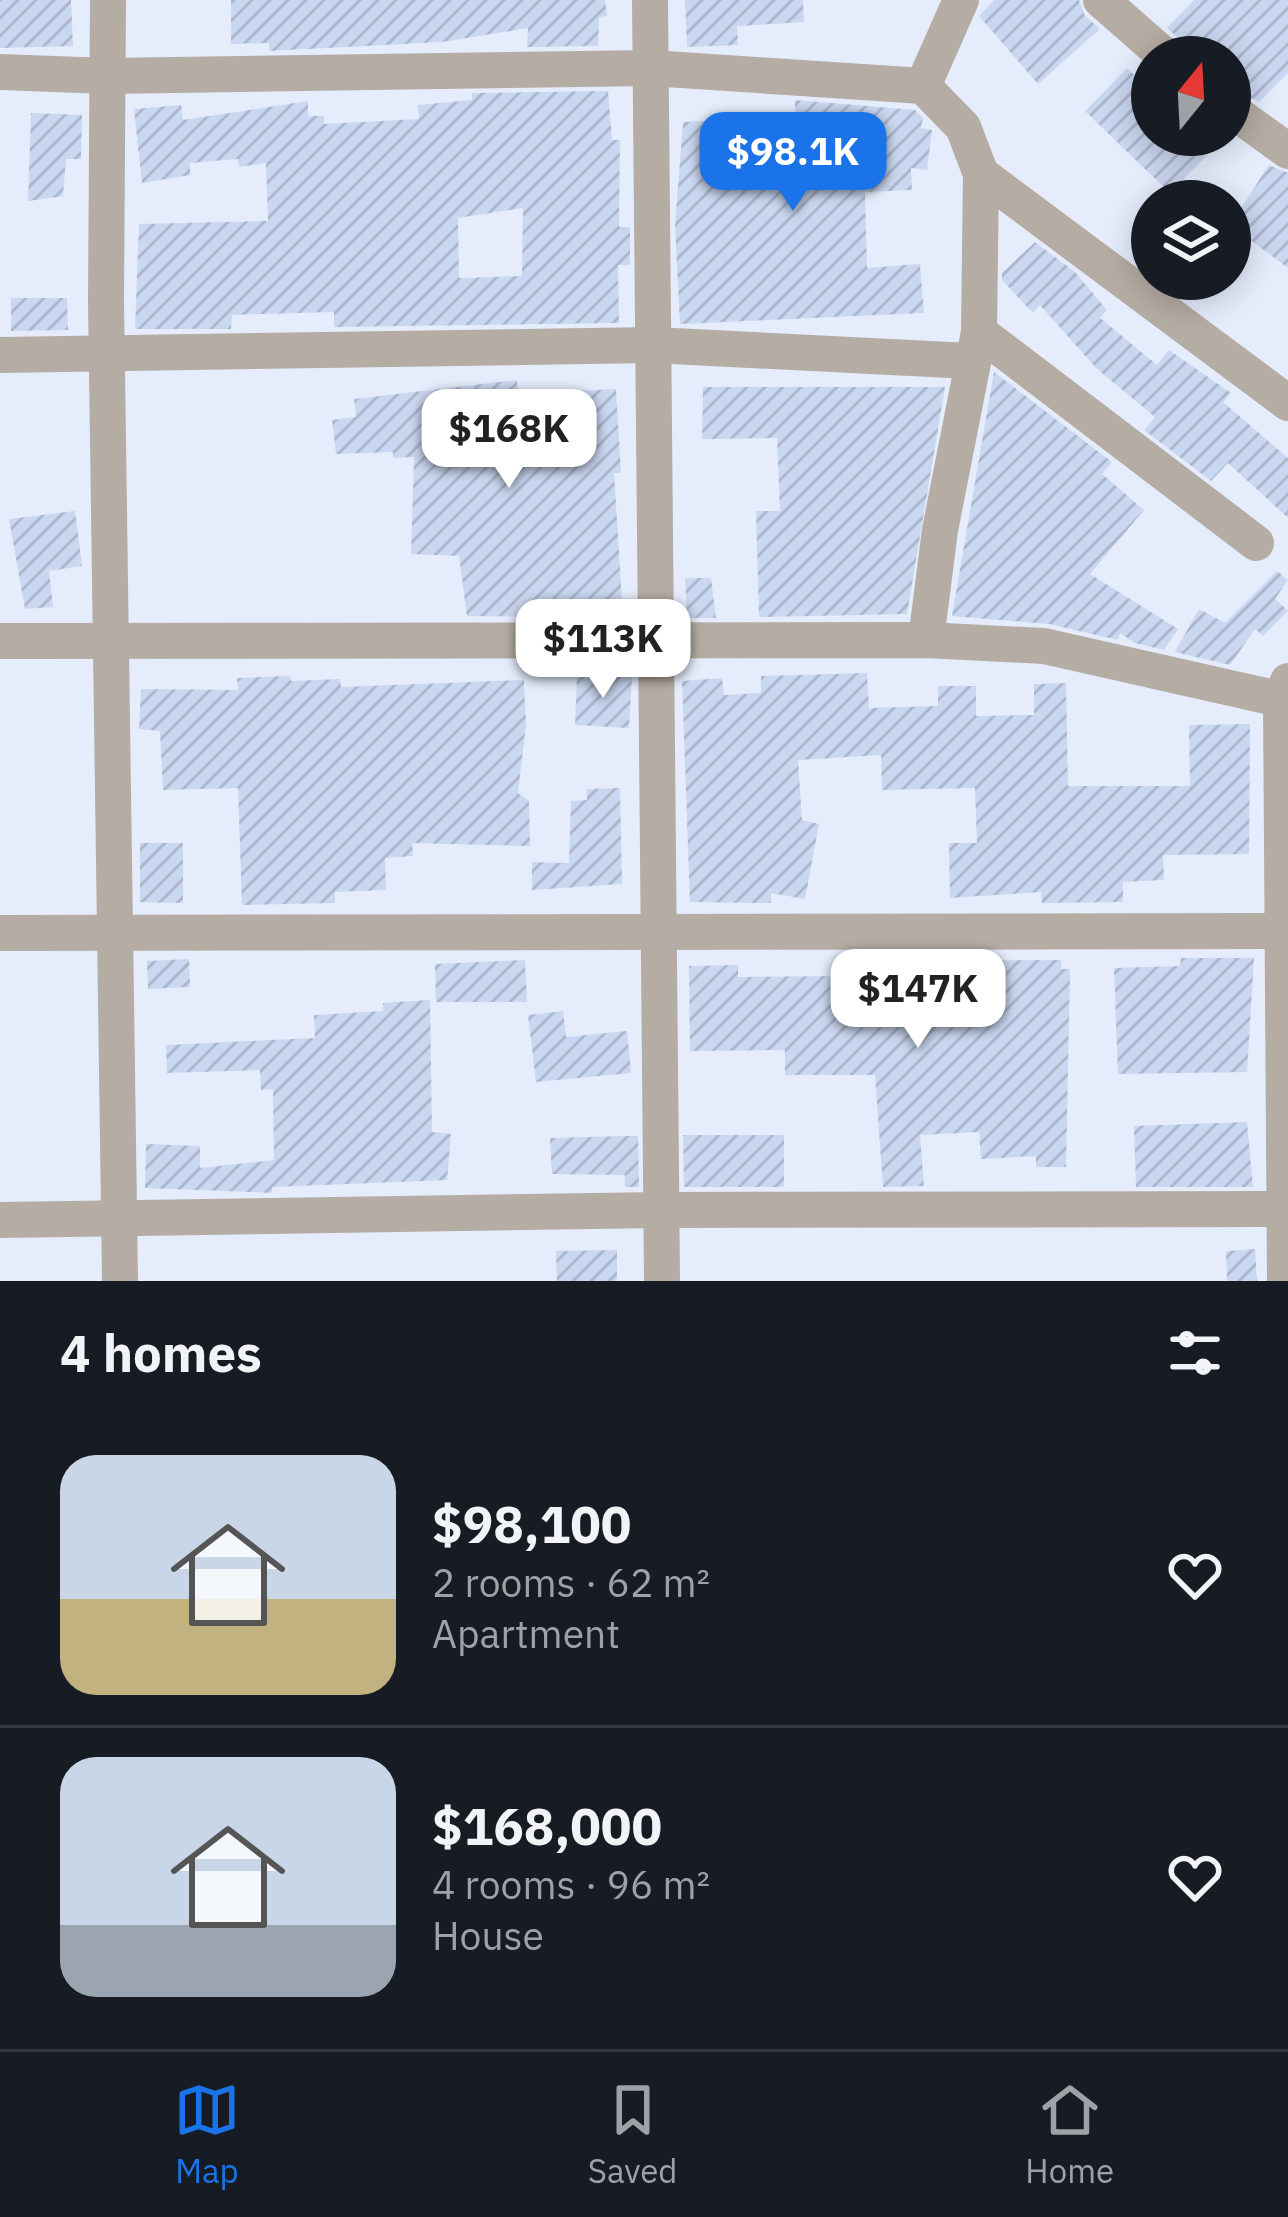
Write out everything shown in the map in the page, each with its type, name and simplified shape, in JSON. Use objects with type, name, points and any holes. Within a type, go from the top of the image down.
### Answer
[{"type":"street","points":[[108,0],[120,1281]]},
{"type":"street","points":[[650,0],[662,1281]]},
{"type":"street","points":[[923,86],[961,0]]},
{"type":"street","points":[[1101,0],[1142,36]]},
{"type":"street","points":[[0,72],[108,76],[651,68],[923,86],[963,127],[981,174],[974,346],[926,640]]},
{"type":"street","points":[[1251,124],[1288,151]]},
{"type":"street","points":[[981,174],[1288,404]]},
{"type":"street","points":[[0,355],[653,345],[974,346],[1256,543]]},
{"type":"street","points":[[0,641],[926,640],[1044,646],[1286,694],[1281,931],[1285,1281]]},
{"type":"street","points":[[0,934],[1281,931]]},
{"type":"street","points":[[0,1220],[661,1210],[1286,1209]]},
{"type":"building","points":[[0,0],[71,0],[73,46],[0,48]]},
{"type":"building","points":[[231,0],[605,0],[607,16],[599,17],[598,46],[527,47],[528,28],[442,42],[269,51],[269,43],[231,44]]},
{"type":"building","points":[[685,0],[803,0],[804,22],[737,26],[738,45],[687,47]]},
{"type":"building","points":[[994,0],[1079,0],[1085,16],[1100,29],[1038,84],[979,16]]},
{"type":"building","points":[[1194,0],[1288,0],[1288,73],[1259,102],[1251,98],[1251,36],[1176,36],[1167,28]]},
{"type":"building","points":[[1127,68],[1131,72],[1131,155],[1085,111]]},
{"type":"building","points":[[608,91],[612,140],[620,140],[619,227],[630,227],[630,265],[618,265],[619,323],[334,327],[334,312],[232,315],[231,329],[135,329],[139,224],[268,221],[266,163],[239,167],[238,159],[190,163],[190,175],[142,183],[134,109],[181,105],[183,120],[308,101],[308,116],[324,116],[324,124],[419,119],[418,105],[472,100],[472,93]],"holes":[[[523,208],[522,276],[459,278],[458,218]]]},
{"type":"building","points":[[795,100],[915,110],[923,118],[921,128],[932,130],[927,170],[911,168],[912,190],[865,192],[867,268],[920,264],[924,313],[680,324],[675,226],[683,122],[795,116]]},
{"type":"building","points":[[31,113],[82,115],[81,159],[66,159],[63,196],[28,201]]},
{"type":"building","points":[[1132,156],[1206,156],[1183,180],[1157,180]]},
{"type":"building","points":[[1269,165],[1288,173],[1288,268],[1251,241],[1251,193]]},
{"type":"building","points":[[1035,242],[1075,272],[1107,310],[1100,318],[1157,365],[1169,350],[1231,393],[1223,402],[1288,458],[1288,518],[1228,463],[1211,481],[1144,430],[1155,417],[1096,368],[1040,305],[1033,313],[1002,280],[1002,273]]},
{"type":"building","points":[[11,298],[67,298],[68,330],[11,331]]},
{"type":"building","points":[[994,372],[1112,462],[1102,474],[1144,510],[1090,574],[1178,629],[1164,650],[1135,643],[1120,633],[1118,640],[1049,624],[952,616]]},
{"type":"building","points":[[517,380],[518,394],[616,389],[621,473],[614,473],[623,618],[467,616],[459,556],[411,554],[414,457],[393,458],[393,452],[336,454],[332,420],[356,417],[354,399]]},
{"type":"building","points":[[703,387],[945,387],[907,614],[759,617],[756,511],[780,511],[777,438],[702,439]]},
{"type":"building","points":[[75,511],[82,566],[49,571],[53,607],[25,609],[9,519]]},
{"type":"building","points":[[1277,571],[1288,580],[1275,599],[1288,611],[1263,636],[1255,629],[1230,665],[1175,652],[1199,609],[1225,623]]},
{"type":"building","points":[[685,578],[711,578],[716,618],[687,618]]},
{"type":"building","points":[[867,673],[869,708],[938,706],[938,686],[976,686],[976,716],[1034,715],[1034,684],[1066,683],[1068,786],[1190,786],[1189,725],[1250,724],[1249,854],[1163,855],[1164,880],[1123,882],[1123,902],[1042,903],[1041,892],[950,898],[949,843],[977,843],[975,788],[882,790],[881,755],[798,760],[802,820],[819,824],[805,899],[771,893],[771,903],[690,902],[682,681],[722,678],[724,695],[761,693],[761,676]]},
{"type":"building","points":[[577,674],[632,676],[629,728],[575,725]]},
{"type":"building","points":[[290,676],[291,681],[340,679],[341,687],[524,680],[526,725],[518,793],[529,801],[530,846],[412,843],[413,856],[385,858],[386,890],[335,892],[335,903],[242,905],[238,788],[163,790],[160,731],[139,729],[141,689],[238,690],[237,678]]},
{"type":"building","points":[[620,788],[622,884],[532,890],[532,862],[569,863],[571,801],[587,800],[587,789]]},
{"type":"building","points":[[140,843],[183,843],[183,903],[140,902]]},
{"type":"building","points":[[1181,958],[1254,958],[1247,1072],[1118,1074],[1114,968],[1180,966]]},
{"type":"building","points":[[189,959],[190,987],[148,989],[147,961]]},
{"type":"building","points":[[525,960],[527,1002],[436,1002],[435,964]]},
{"type":"building","points":[[1061,960],[1061,969],[1070,969],[1066,1167],[1036,1167],[1036,1156],[981,1159],[979,1132],[920,1135],[924,1186],[883,1187],[875,1075],[785,1075],[785,1050],[690,1051],[689,966],[738,965],[738,977],[836,976],[839,1023],[909,1024],[907,961]]},
{"type":"building","points":[[430,1000],[432,1132],[451,1134],[447,1180],[272,1187],[272,1193],[145,1188],[146,1144],[200,1146],[200,1168],[274,1160],[273,1089],[261,1090],[260,1070],[167,1073],[166,1045],[315,1038],[314,1015],[383,1011],[383,1003]]},
{"type":"building","points":[[563,1011],[566,1037],[627,1031],[631,1073],[536,1082],[528,1015]]},
{"type":"building","points":[[1247,1122],[1253,1187],[1136,1187],[1134,1126]]},
{"type":"building","points":[[683,1135],[784,1135],[784,1187],[684,1187]]},
{"type":"building","points":[[638,1136],[639,1187],[625,1187],[625,1175],[552,1174],[550,1138]]},
{"type":"building","points":[[1255,1249],[1257,1281],[1227,1281],[1226,1251]]},
{"type":"building","points":[[617,1250],[617,1281],[557,1281],[556,1251]]}]
